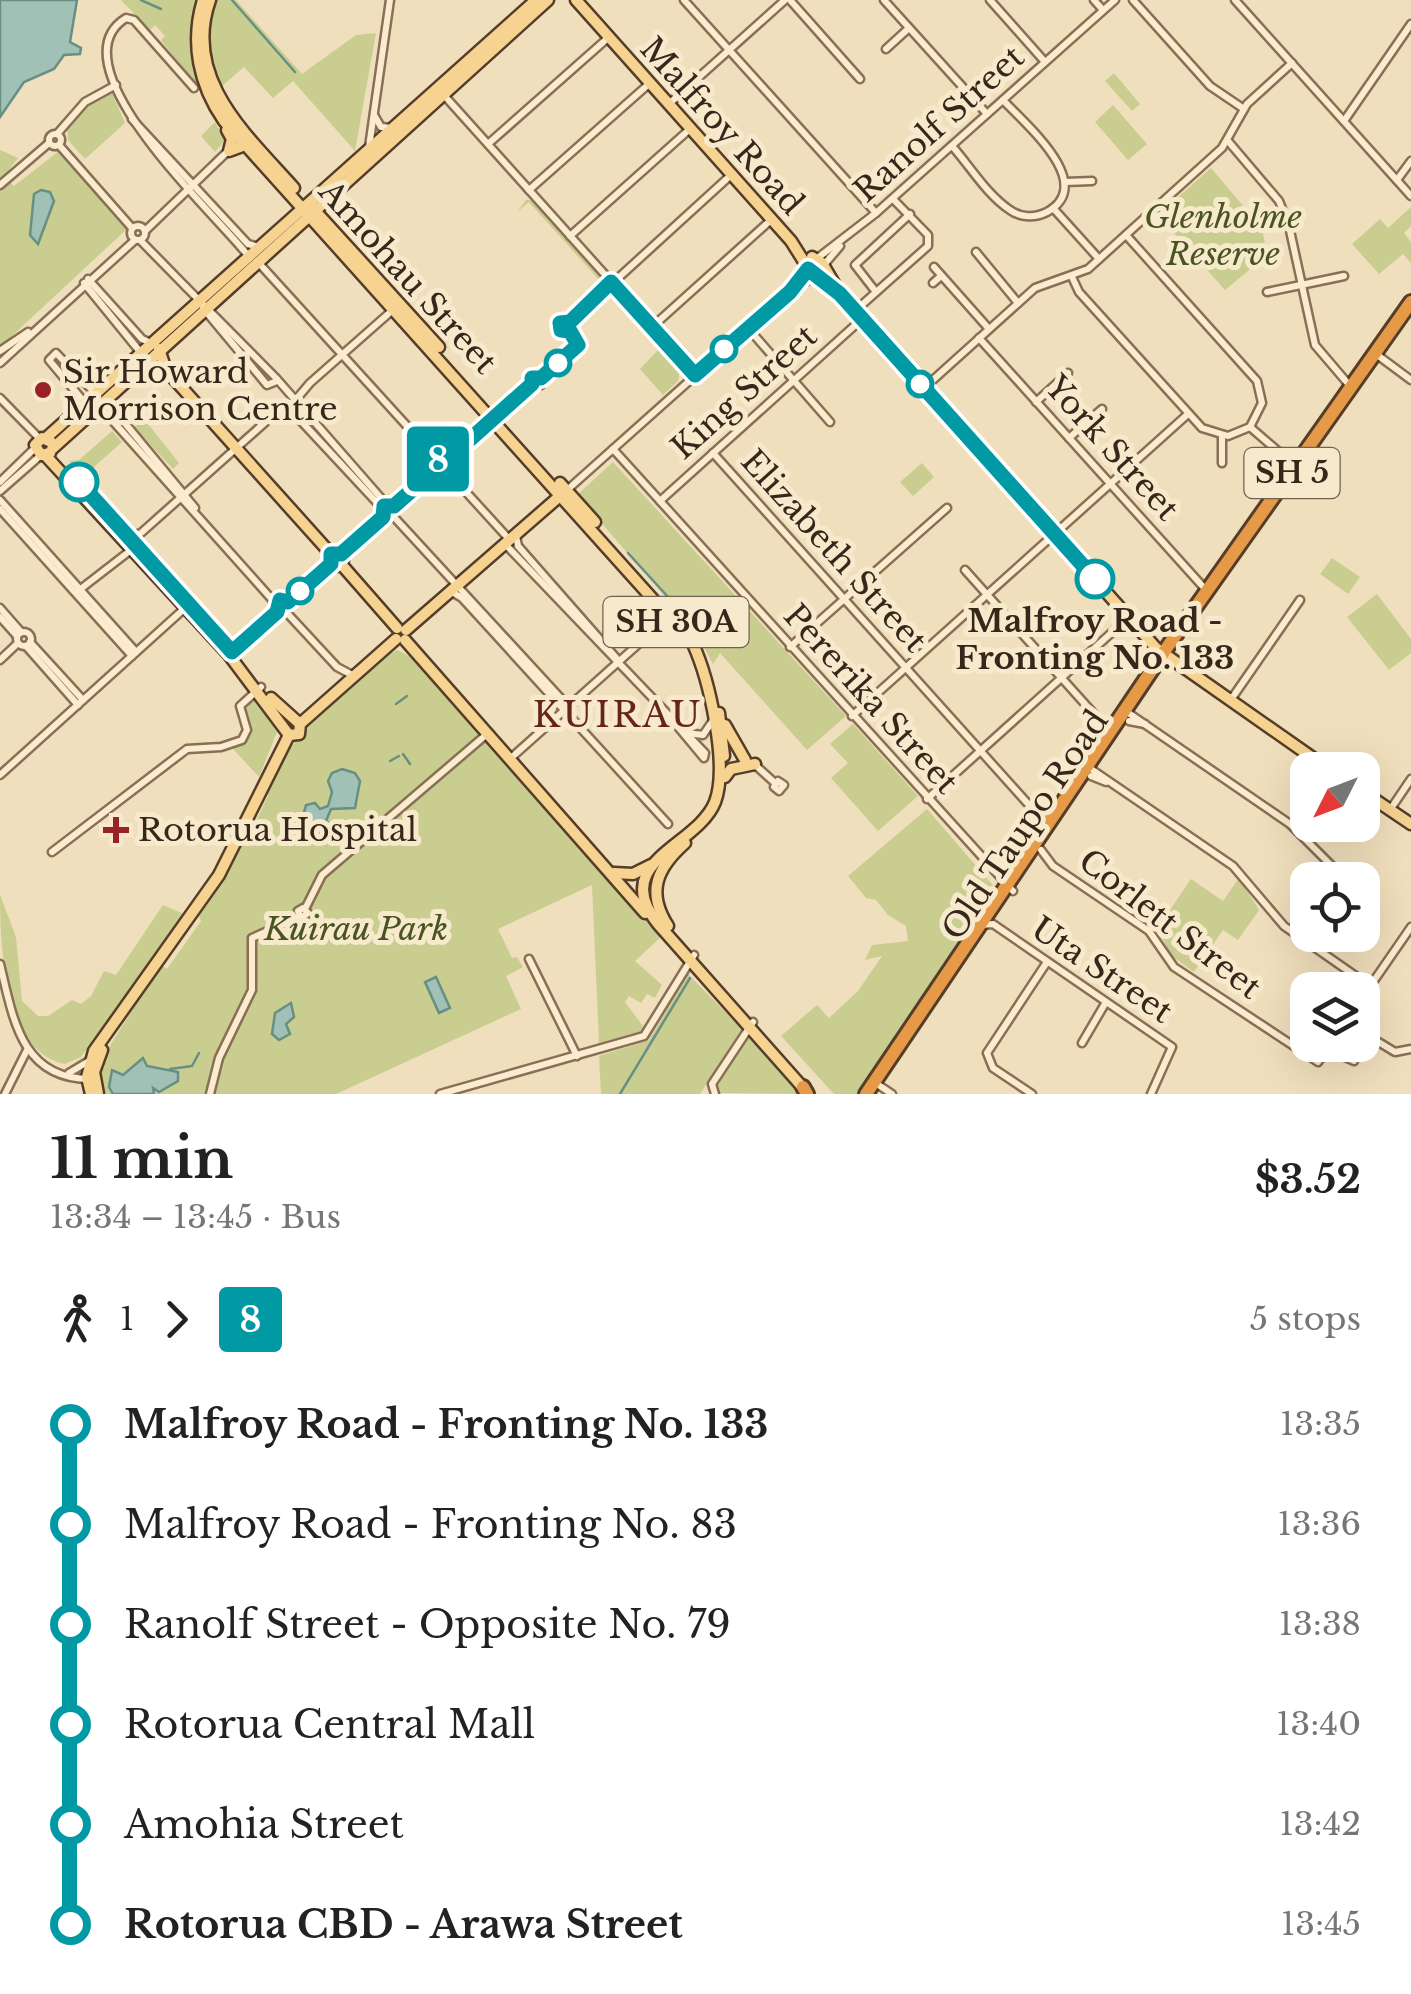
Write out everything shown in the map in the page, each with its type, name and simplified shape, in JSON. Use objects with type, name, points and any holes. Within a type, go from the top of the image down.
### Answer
[{"type":"highway","name":"Old Taupo Road","points":[[866,1094],[914,1022],[948,988],[990,927],[1010,889],[1205,604],[1208,592],[1411,302]]},
{"type":"highway","name":"Old Taupo Road","points":[[1010,889],[1038,855],[1060,814]]},
{"type":"highway","name":"Old Taupo Road","points":[[882,1091],[931,1005],[990,927]]},
{"type":"highway","name":"Old Taupo Road","points":[[882,1091],[896,1048]]},
{"type":"main road","name":"Amohau Street","points":[[206,0],[198,55],[204,85],[221,116],[245,145],[309,209]]},
{"type":"main road","name":"Amohau Street","points":[[206,0],[204,51],[215,91],[232,118],[598,530],[693,644],[716,715],[725,777],[722,801],[714,818],[658,864]]},
{"type":"main road","points":[[292,726],[43,447],[533,4],[548,0]]},
{"type":"main road","name":"Malfroy Road","points":[[576,0],[1166,657],[1304,752]]},
{"type":"main road","points":[[309,209],[368,150],[440,91]]},
{"type":"main road","points":[[221,116],[232,139],[229,150]]},
{"type":"main road","points":[[229,150],[245,145]]},
{"type":"main road","points":[[152,352],[809,1092]]},
{"type":"main road","name":"Ranolf Street","points":[[91,1085],[89,1061],[220,875],[292,726],[564,492]]},
{"type":"main road","points":[[716,715],[750,762],[731,769],[725,777]]},
{"type":"main road","name":"Amohau Street","points":[[658,864],[709,812],[717,794],[721,757]]},
{"type":"main road","points":[[1380,804],[1411,824]]},
{"type":"main road","points":[[615,876],[634,874],[658,864]]},
{"type":"main road","points":[[654,919],[644,900],[644,886],[658,864]]},
{"type":"main road","points":[[658,864],[655,896],[668,926]]},
{"type":"main road","points":[[615,876],[633,888],[644,886]]},
{"type":"main road","points":[[644,886],[654,909],[692,958]]},
{"type":"main road","name":"Ranolf Street","points":[[91,1085],[99,1056],[123,1015]]},
{"type":"street","points":[[368,150],[390,0]]},
{"type":"street","points":[[684,0],[876,213]]},
{"type":"street","points":[[669,104],[788,0],[860,79]]},
{"type":"street","points":[[884,0],[987,114]]},
{"type":"street","points":[[990,0],[1045,62]]},
{"type":"street","points":[[1094,0],[1103,10]]},
{"type":"street","name":"Ranolf Street","points":[[564,492],[1114,0]]},
{"type":"street","points":[[1133,0],[1215,92],[1244,109]]},
{"type":"street","points":[[1236,0],[1411,196]]},
{"type":"street","points":[[194,88],[130,18],[117,24],[105,54],[131,118],[258,256]]},
{"type":"street","points":[[1344,121],[1411,24]]},
{"type":"street","points":[[886,49],[909,28]]},
{"type":"street","points":[[488,144],[608,37]]},
{"type":"street","points":[[924,388],[1045,283],[1072,277],[1099,259],[1228,141],[1244,109],[1292,63]]},
{"type":"street","points":[[529,190],[650,83]]},
{"type":"street","points":[[0,185],[49,144],[50,136],[57,134],[85,102],[116,86]]},
{"type":"street","points":[[440,91],[695,375]]},
{"type":"street","points":[[952,146],[1009,210],[1032,216],[1053,208],[1065,182],[1056,159],[1003,100]]},
{"type":"street","points":[[374,114],[378,125],[393,128]]},
{"type":"street","points":[[570,236],[691,128]]},
{"type":"street","points":[[57,134],[59,145],[202,304],[267,385],[277,381],[453,588],[668,824]]},
{"type":"street","points":[[1228,141],[1279,201],[1318,350],[1350,386]]},
{"type":"street","points":[[49,144],[59,145]]},
{"type":"street","points":[[0,363],[229,150]]},
{"type":"street","points":[[1396,180],[1411,161]]},
{"type":"street","points":[[437,460],[447,460],[532,384],[534,377],[541,378],[580,344],[570,326],[611,282],[732,174]]},
{"type":"street","points":[[1065,182],[1092,181]]},
{"type":"street","points":[[191,185],[248,244],[437,460],[436,469]]},
{"type":"street","points":[[876,292],[854,265],[910,214],[893,199]]},
{"type":"street","points":[[1053,208],[1099,259]]},
{"type":"street","name":"King Street","points":[[660,502],[794,380],[859,315],[876,292],[928,246],[928,235],[910,214]]},
{"type":"street","points":[[652,327],[772,219]]},
{"type":"street","points":[[1072,277],[1079,292],[1206,431],[1222,436],[1250,427],[1262,403],[1257,380],[1126,235]]},
{"type":"street","points":[[976,252],[1018,303]]},
{"type":"street","points":[[934,268],[989,329]]},
{"type":"street","points":[[934,283],[941,276]]},
{"type":"street","points":[[1267,292],[1344,276]]},
{"type":"street","points":[[86,281],[152,352]]},
{"type":"street","points":[[86,281],[152,352]]},
{"type":"street","points":[[78,592],[270,418],[296,402],[310,383],[397,306]]},
{"type":"street","points":[[748,328],[830,422]]},
{"type":"street","points":[[0,352],[29,332]]},
{"type":"street","name":"York Street","points":[[979,338],[1208,592]]},
{"type":"street","points":[[183,496],[104,411],[90,406],[49,360],[56,354],[102,395],[104,404],[266,591],[337,668],[354,676]]},
{"type":"street","points":[[1375,354],[1411,380]]},
{"type":"street","points":[[1036,402],[1068,372]]},
{"type":"street","points":[[0,398],[43,447]]},
{"type":"street","points":[[1070,438],[1102,409]]},
{"type":"street","points":[[852,716],[1188,414]]},
{"type":"street","points":[[1250,427],[1296,466]]},
{"type":"street","points":[[1222,436],[1222,463]]},
{"type":"street","points":[[0,482],[43,447]]},
{"type":"street","points":[[0,491],[43,447]]},
{"type":"street","name":"Pererika Street","points":[[613,449],[1010,889]]},
{"type":"street","name":"Elizabeth Street","points":[[714,454],[1038,815]]},
{"type":"street","points":[[446,470],[447,460]]},
{"type":"street","points":[[230,654],[280,604],[436,469],[446,470],[518,546],[613,650],[618,662]]},
{"type":"street","points":[[0,500],[78,592]]},
{"type":"street","points":[[790,647],[947,508]]},
{"type":"street","points":[[0,509],[134,654]]},
{"type":"street","points":[[508,539],[513,550],[682,731],[703,735],[716,715]]},
{"type":"street","points":[[964,570],[1102,723]]},
{"type":"street","points":[[1230,701],[1300,600]]},
{"type":"street","points":[[0,775],[187,606]]},
{"type":"street","points":[[0,608],[22,640]]},
{"type":"street","points":[[0,617],[81,703]]},
{"type":"street","points":[[926,798],[1129,617]]},
{"type":"street","points":[[511,758],[653,631]]},
{"type":"street","points":[[0,660],[22,640]]},
{"type":"street","points":[[337,668],[342,686]]},
{"type":"street","points":[[52,852],[186,749],[239,742],[247,730],[240,706],[259,689]]},
{"type":"street","points":[[1130,716],[1290,824],[1328,862]]},
{"type":"street","points":[[210,1094],[219,1058],[252,990],[254,935],[307,916],[306,909],[322,875],[488,733]]},
{"type":"street","points":[[721,757],[750,762],[775,783]]},
{"type":"street","points":[[1092,771],[1233,866],[1284,926],[1350,972]]},
{"type":"street","points":[[1390,810],[1411,779]]},
{"type":"street","name":"Corlett Street","points":[[1038,855],[1149,931],[1174,967],[1290,1044]]},
{"type":"street","points":[[1380,972],[1411,926]]},
{"type":"street","name":"Uta Street","points":[[990,927],[1173,1050],[1150,1094]]},
{"type":"street","points":[[440,1094],[646,1034],[692,958]]},
{"type":"street","points":[[529,959],[577,1056]]},
{"type":"street","points":[[1032,1094],[994,1068],[987,1056],[1047,962]]},
{"type":"street","points":[[0,964],[14,1025],[27,1050],[42,1064],[91,1085]]},
{"type":"street","points":[[1082,1043],[1106,1002]]},
{"type":"street","points":[[715,1094],[712,1084],[751,1024]]},
{"type":"street","points":[[1380,1043],[1394,1052],[1411,1048]]},
{"type":"street","points":[[27,1050],[91,1085]]},
{"type":"street","points":[[5,1094],[27,1050]]},
{"type":"street","points":[[70,1075],[89,1061]]},
{"type":"green space","points":[[121,0],[199,0],[193,51],[203,95],[161,40],[165,36],[155,25],[150,30]]},
{"type":"green space","points":[[213,0],[236,0],[302,74],[356,35],[376,33],[355,151],[293,81],[273,98],[244,67],[221,87],[209,43]]},
{"type":"green space","points":[[1114,73],[1140,104],[1132,111],[1105,81]]},
{"type":"green space","points":[[112,93],[125,123],[85,159],[68,140],[67,124],[89,103]]},
{"type":"green space","points":[[1113,105],[1147,144],[1128,160],[1095,122]]},
{"type":"green space","points":[[215,122],[225,140],[215,152],[201,136]]},
{"type":"green space","points":[[0,150],[18,158],[4,176],[14,186],[59,151],[128,228],[0,347]]},
{"type":"green space","name":"Glenholme Reserve","points":[[1211,168],[1262,228],[1267,255],[1225,290],[1158,215]]},
{"type":"green space","points":[[526,200],[534,200],[603,277],[591,294],[600,281],[529,202],[517,212]]},
{"type":"green space","points":[[1411,207],[1411,226],[1404,233],[1411,242],[1411,263],[1403,254],[1379,274],[1352,244],[1380,219],[1388,228]]},
{"type":"green space","points":[[616,292],[681,366],[678,381],[663,395],[640,369],[658,350],[607,293]]},
{"type":"green space","points":[[144,419],[179,463],[173,469],[134,427]]},
{"type":"green space","points":[[112,431],[122,442],[85,475],[69,461],[79,460]]},
{"type":"green space","points":[[613,462],[846,716],[807,750],[720,653],[713,664],[695,631],[577,495]]},
{"type":"green space","points":[[922,463],[934,477],[913,496],[900,482]]},
{"type":"green space","points":[[1332,558],[1360,577],[1348,594],[1320,574]]},
{"type":"green space","points":[[1377,594],[1411,639],[1411,653],[1389,670],[1347,617]]},
{"type":"green space","name":"Kuirau Park","points":[[397,650],[409,656],[662,936],[635,961],[662,985],[655,998],[647,994],[641,1003],[629,996],[625,1002],[646,1030],[599,1043],[592,885],[498,929],[512,958],[517,957],[523,967],[506,976],[521,1009],[336,1094],[104,1094],[99,1073],[102,1058],[161,965],[167,969],[201,921],[198,913],[222,883],[242,836],[250,833],[268,796],[265,787],[277,767],[324,709],[361,675]]},
{"type":"green space","points":[[254,698],[277,732],[259,777],[233,749],[252,734],[243,707]]},
{"type":"green space","points":[[853,724],[918,796],[878,831],[831,778],[848,763],[830,744]]},
{"type":"green space","points":[[927,809],[997,890],[860,1094],[834,1094],[781,1036],[817,1005],[829,1018],[858,991],[882,956],[865,960],[872,945],[908,941],[906,926],[888,915],[876,900],[866,898],[848,876]]},
{"type":"green space","points":[[1239,878],[1259,910],[1238,940],[1223,930],[1194,972],[1172,956],[1157,929],[1191,879],[1223,901]]},
{"type":"green space","points":[[0,895],[16,937],[22,1001],[38,1016],[48,1016],[72,1000],[81,1004],[91,996],[104,971],[116,975],[163,905],[184,914],[81,1057],[65,1064],[45,1056],[29,1040],[18,1019],[4,967]]},
{"type":"green space","points":[[688,974],[742,1029],[700,1094],[601,1094],[599,1056],[649,1040]]},
{"type":"green space","points":[[748,1036],[799,1094],[717,1093],[714,1087]]},
{"type":"water","points":[[0,0],[77,0],[70,42],[81,48],[80,54],[64,55],[54,69],[24,82],[0,117]]},
{"type":"water","points":[[41,190],[50,192],[54,201],[38,244],[30,235],[34,194]]},
{"type":"water","points":[[342,769],[355,773],[360,781],[355,808],[331,809],[326,821],[333,825],[315,836],[313,828],[299,831],[306,805],[315,803],[320,809],[328,806],[332,792],[328,781],[332,773]]},
{"type":"water","points":[[436,977],[450,1008],[439,1013],[425,982]]},
{"type":"water","points":[[291,1003],[294,1017],[286,1024],[290,1034],[279,1040],[272,1034],[275,1013]]},
{"type":"water","points":[[143,1058],[147,1066],[178,1072],[178,1081],[159,1092],[153,1088],[154,1094],[113,1094],[109,1087],[112,1070],[123,1075]]},
{"type":"waterway","points":[[141,0],[161,9]]},
{"type":"waterway","points":[[232,0],[295,72]]},
{"type":"waterway","points":[[628,553],[709,642]]},
{"type":"waterway","points":[[396,704],[407,696]]},
{"type":"waterway","points":[[403,754],[410,764]]},
{"type":"waterway","points":[[390,761],[399,756]]},
{"type":"waterway","points":[[620,1094],[690,978]]},
{"type":"waterway","points":[[170,1069],[192,1066],[199,1053]]},
{"type":"bus line","name":"8","points":[[79,482],[232,652],[277,612],[275,606],[280,600],[288,602],[331,564],[331,554],[341,554],[383,517],[384,506],[394,506],[436,469],[437,460],[447,460],[532,384],[532,378],[541,378],[580,344],[570,331],[561,330],[560,323],[570,322],[611,282],[695,375],[790,292],[808,269],[840,294],[1095,579]]},
{"type":"place","name":"Sir Howard Morrison Centre","points":[[43,390]]},
{"type":"place","name":"Malfroy Road - Fronting No. 133","points":[[1095,579]]},
{"type":"place","name":"Rotorua Hospital","points":[[116,830]]},
{"type":"district","name":"KUIRAU","points":[[618,715]]}]
